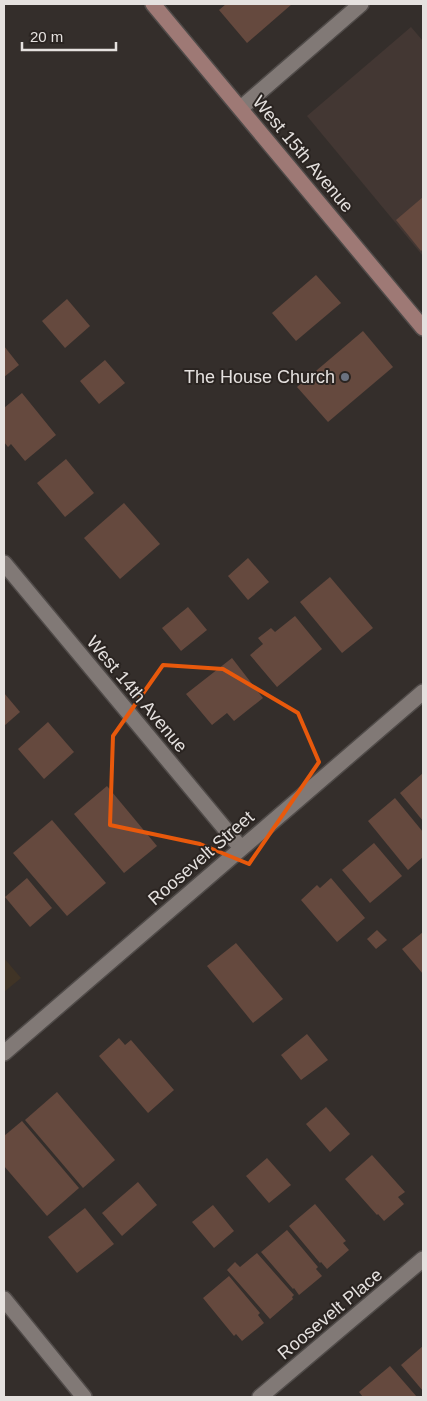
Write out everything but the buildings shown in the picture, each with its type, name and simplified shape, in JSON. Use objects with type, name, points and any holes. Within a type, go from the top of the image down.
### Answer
[{"type":"main road","name":"West 15th Avenue","points":[[153,4],[423,328]]},
{"type":"street","points":[[241,108],[361,4]]},
{"type":"street","name":"West 14th Avenue","points":[[4,563],[241,848]]},
{"type":"street","name":"Roosevelt Street","points":[[4,1053],[423,692]]},
{"type":"street","name":"Roosevelt Place","points":[[260,1397],[423,1259]]},
{"type":"street","points":[[4,1299],[84,1397]]},
{"type":"highlighted area","points":[[163,665],[223,669],[298,713],[319,762],[249,864],[200,844],[110,825],[113,736]]},
{"type":"shaded area","points":[[411,27],[423,41],[423,256],[307,116]]},
{"type":"shaded area","points":[[4,958],[21,978],[4,992]]},
{"type":"place","name":"The House Church","points":[[345,377]]}]
